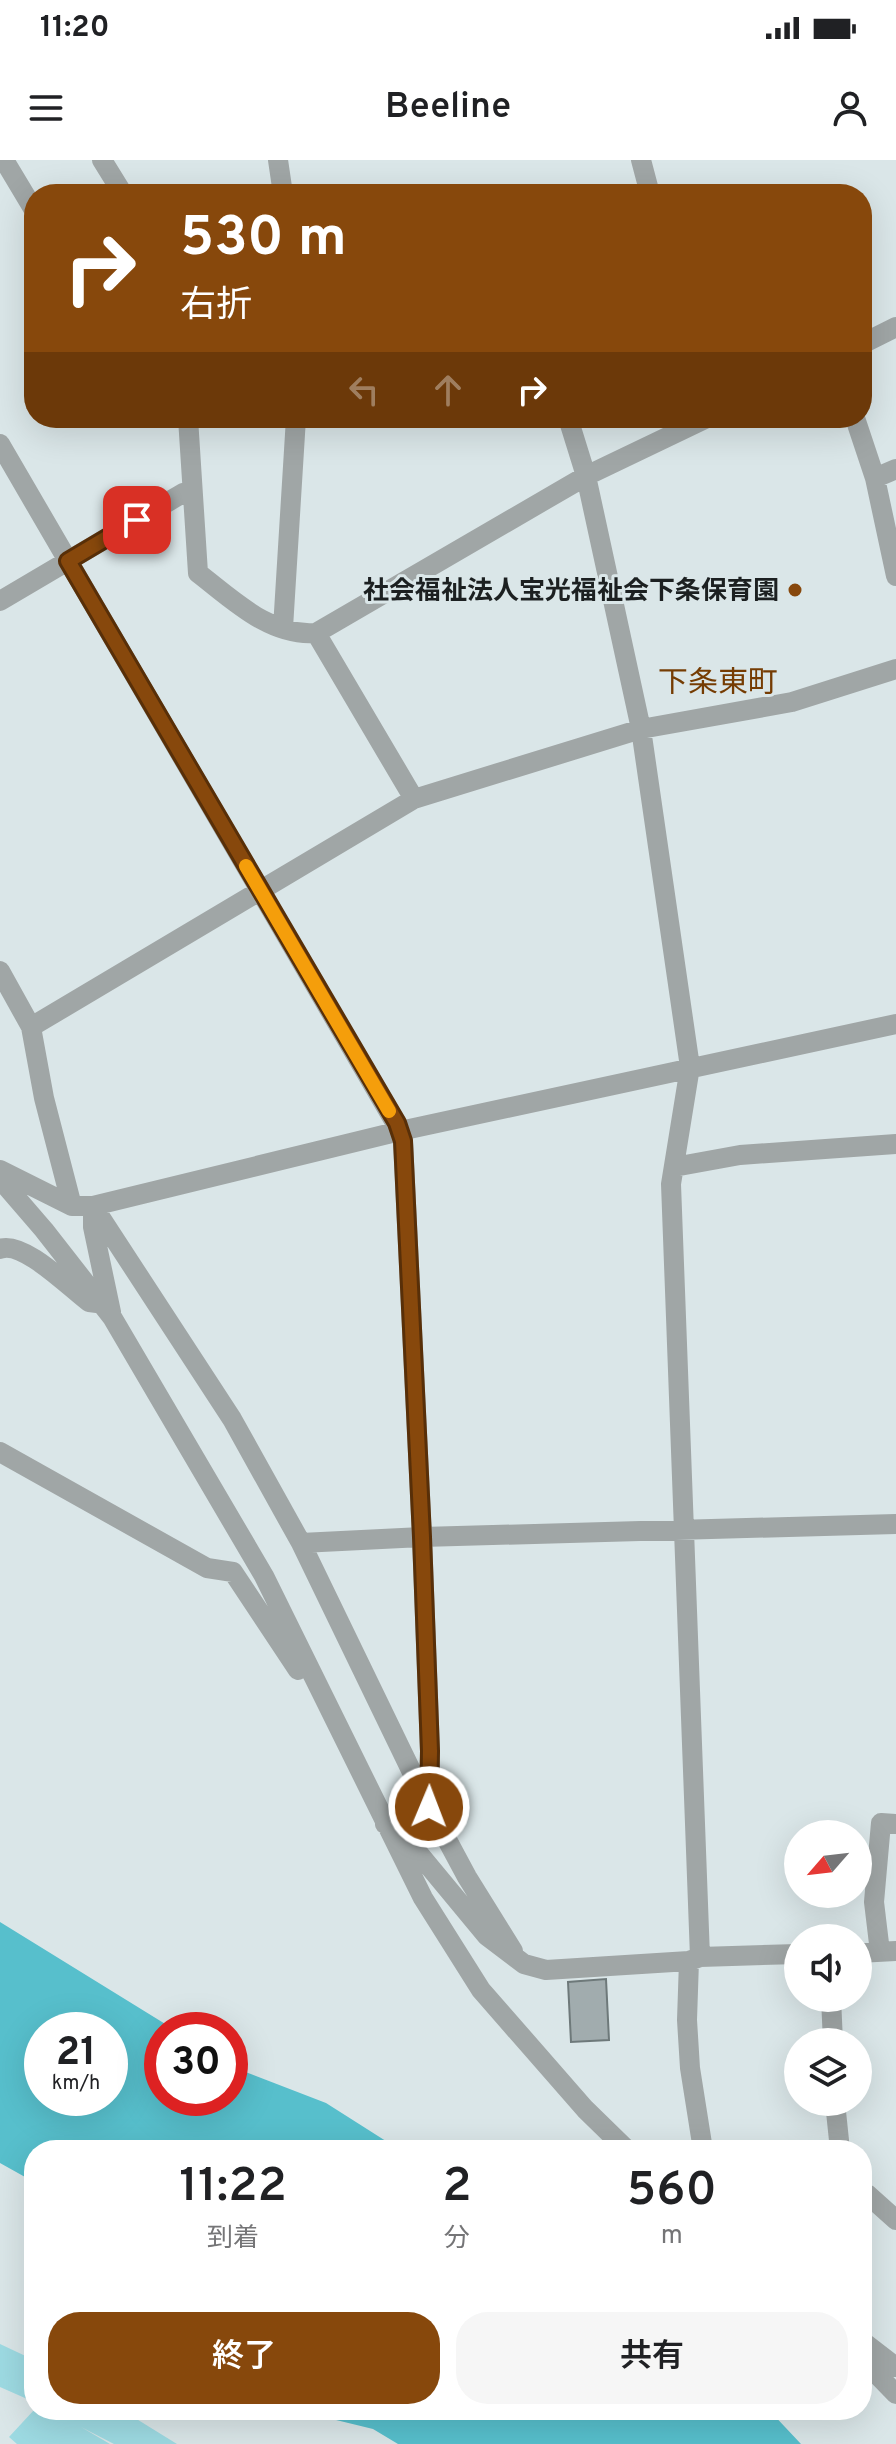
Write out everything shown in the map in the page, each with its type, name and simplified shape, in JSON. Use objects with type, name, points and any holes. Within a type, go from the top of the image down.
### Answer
[{"type":"street","points":[[4,160],[24,193]]},
{"type":"street","points":[[102,160],[117,184]]},
{"type":"street","points":[[278,160],[282,184]]},
{"type":"street","points":[[641,160],[647,184]]},
{"type":"street","points":[[872,339],[896,327]]},
{"type":"street","points":[[189,428],[198,573],[254,616],[283,628],[316,633],[586,476],[686,428]]},
{"type":"street","points":[[283,628],[296,428]]},
{"type":"street","points":[[571,428],[586,476],[641,729],[690,1067],[671,1184],[684,1529],[694,1959],[687,2020],[690,2068],[701,2140]]},
{"type":"street","points":[[858,428],[875,478],[896,576]]},
{"type":"street","points":[[0,444],[400,1131],[403,1141],[422,1537],[430,1751],[429,1807]]},
{"type":"street","points":[[875,478],[896,469]]},
{"type":"street","points":[[0,601],[183,493],[192,491]]},
{"type":"street","points":[[316,633],[414,799]]},
{"type":"street","points":[[31,1027],[414,799],[641,729],[792,702],[896,669]]},
{"type":"street","points":[[0,971],[31,1027],[44,1098],[72,1206]]},
{"type":"street","points":[[0,1170],[72,1206],[93,1206],[400,1131],[896,1024]]},
{"type":"street","points":[[674,1167],[740,1155],[896,1144]]},
{"type":"street","points":[[0,1179],[106,1310],[264,1576],[423,1898],[481,1990],[585,2109],[617,2140]]},
{"type":"street","points":[[93,1206],[93,1227],[106,1310]]},
{"type":"street","points":[[93,1206],[232,1419],[301,1543],[429,1807],[467,1877],[520,1961]]},
{"type":"street","points":[[0,1249],[7,1246],[22,1249],[89,1302],[106,1310]]},
{"type":"street","points":[[0,1452],[207,1568],[233,1572],[305,1681],[324,1700]]},
{"type":"street","points":[[301,1543],[896,1524]]},
{"type":"street","points":[[888,1952],[874,1902],[881,1823],[896,1824]]},
{"type":"street","points":[[385,1824],[400,1831],[487,1936],[520,1961],[546,1970],[784,1955]]},
{"type":"street","points":[[836,2116],[839,2140]]},
{"type":"street","points":[[872,2198],[896,2220]]},
{"type":"street","points":[[872,2349],[896,2367]]},
{"type":"street","points":[[872,2369],[896,2394]]},
{"type":"shaded area","points":[[0,1922],[146,2012],[144,2116],[248,2116],[248,2073],[326,2103],[384,2140],[24,2140],[24,2176],[0,2163]]},
{"type":"shaded area","points":[[0,2344],[24,2355],[24,2398],[0,2387]]},
{"type":"shaded area","points":[[25,2420],[138,2420],[177,2444],[114,2444],[81,2427],[110,2444],[17,2444],[9,2437]]},
{"type":"shaded area","points":[[336,2420],[778,2420],[801,2444],[398,2444],[373,2429]]},
{"type":"building","points":[[606,1979],[609,2040],[571,2042],[568,1982]]},
{"type":"slow traffic","points":[[246,866],[389,1111]]},
{"type":"place","name":"社会福祉法人宝光福祉会下条保育園","points":[[795,590]]},
{"type":"district","name":"下条東町","points":[[718,682]]},
{"type":"route","points":[[137,520],[68,561],[397,1123],[403,1141],[422,1537],[430,1751],[429,1807]]}]
